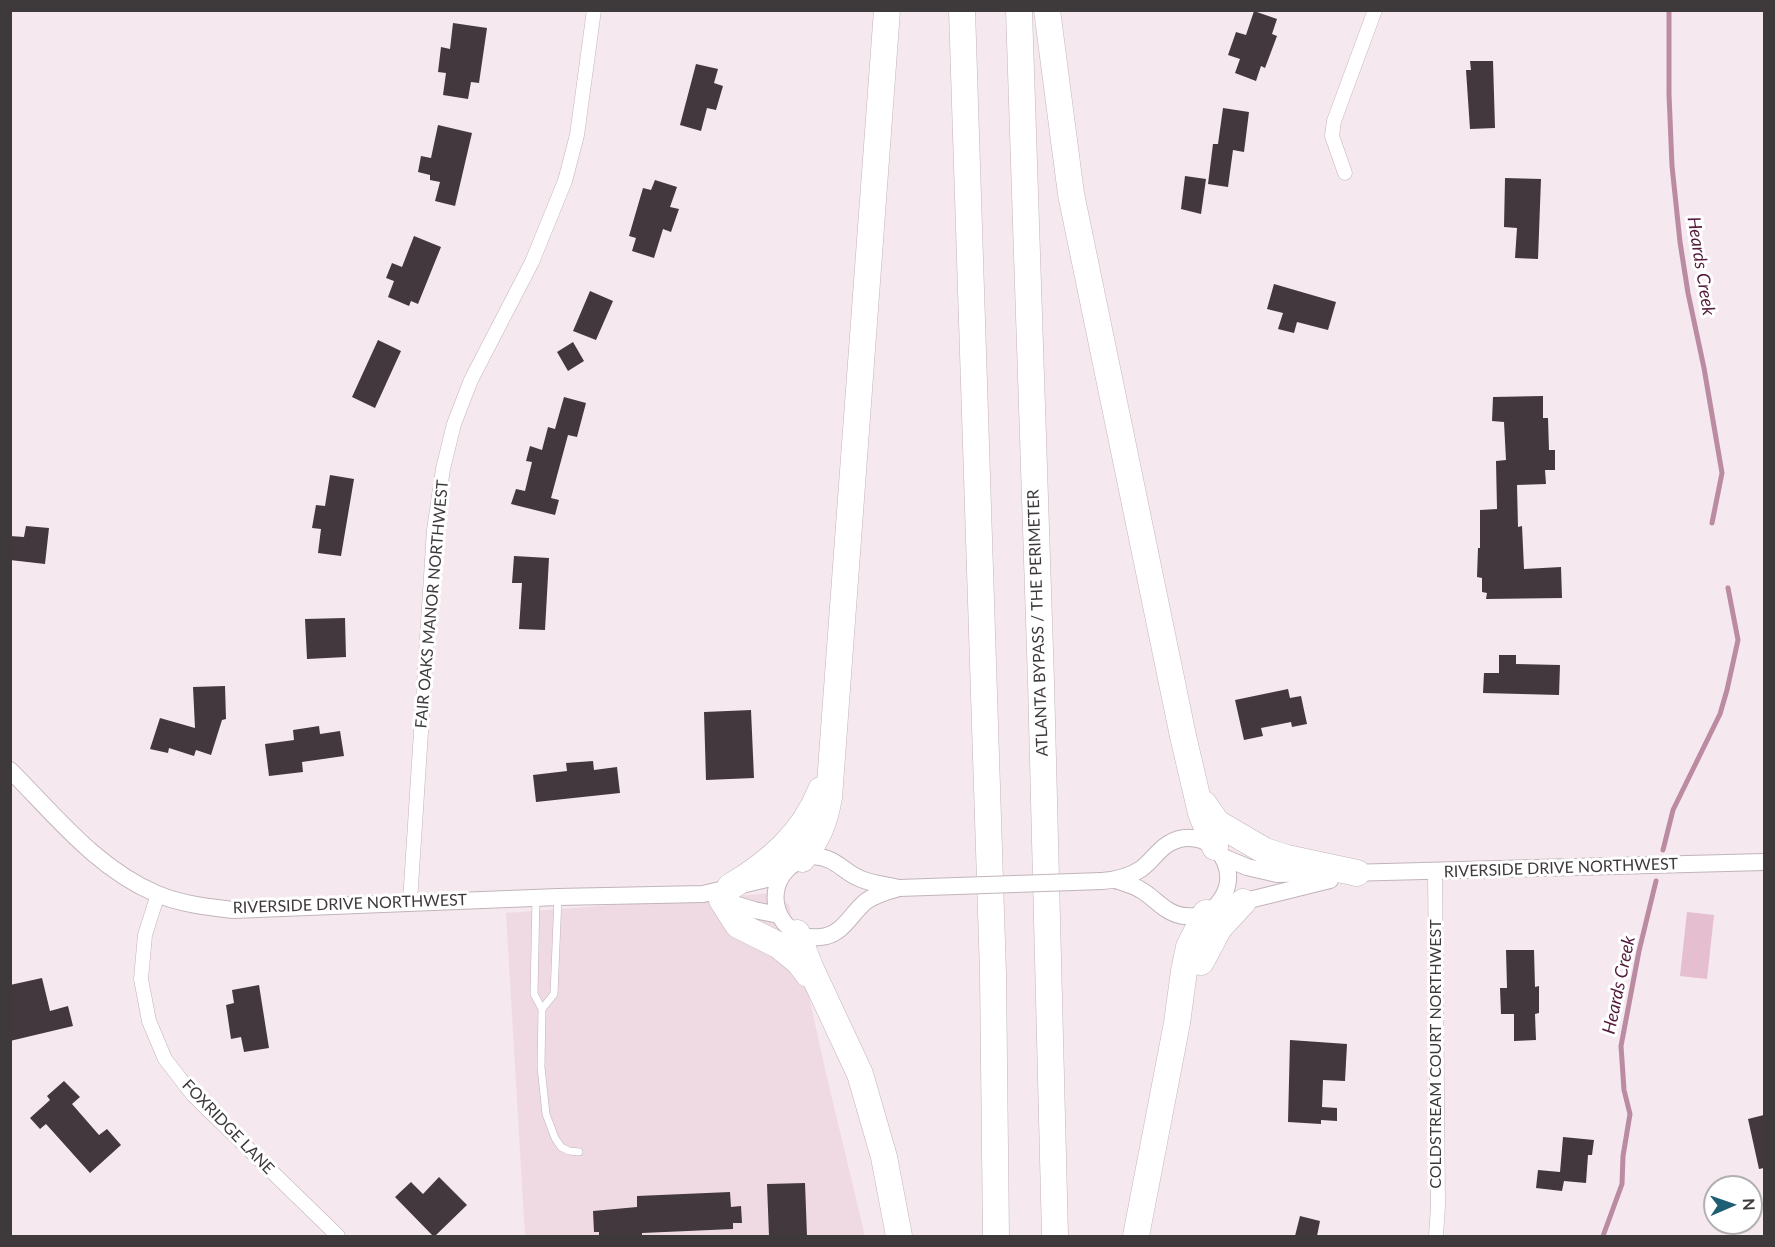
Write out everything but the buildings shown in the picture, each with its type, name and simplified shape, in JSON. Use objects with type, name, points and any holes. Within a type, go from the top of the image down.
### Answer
[{"type":"highway","points":[[792,866],[820,833],[826,816],[887,10]]},
{"type":"highway","points":[[962,10],[993,974],[996,1236]]},
{"type":"highway","name":"ATLANTA BYPASS / THE PERIMETER","points":[[1020,10],[1041,681],[1055,1236]]},
{"type":"highway","points":[[1047,10],[1071,194],[1183,736],[1201,813],[1219,852]]},
{"type":"highway","points":[[825,996],[799,962],[778,945],[738,925],[718,894],[779,852],[800,829],[816,802],[831,761]]},
{"type":"highway","points":[[1197,796],[1218,824],[1265,851],[1358,873]]},
{"type":"highway","points":[[1176,1023],[1213,938],[1226,919],[1243,902]]},
{"type":"highway","points":[[1136,1236],[1184,971],[1190,947],[1209,911]]},
{"type":"highway","points":[[788,924],[825,996],[860,1074],[884,1157],[899,1236]]},
{"type":"street","name":"FAIR OAKS MANOR NORTHWEST","points":[[410,902],[434,530],[443,469],[454,424],[471,380],[532,262],[565,181],[577,135],[594,10]]},
{"type":"street","points":[[1345,172],[1332,136],[1334,121],[1375,10]]},
{"type":"street","name":"RIVERSIDE DRIVE NORTHWEST","points":[[10,770],[104,863],[128,879],[158,894],[195,905],[233,910],[558,897],[718,894],[767,879],[813,856],[834,861],[858,878],[899,888]]},
{"type":"street","name":"RIVERSIDE DRIVE NORTHWEST","points":[[1108,880],[1130,875],[1142,868],[1167,845],[1178,839],[1191,837],[1204,840],[1219,852],[1247,867],[1277,874],[1764,862]]},
{"type":"street","points":[[1209,911],[1220,902],[1226,891],[1228,880],[1228,868],[1219,852]]},
{"type":"street","points":[[788,924],[776,901],[776,893],[777,886],[792,866]]},
{"type":"street","name":"COLDSTREAM COURT NORTHWEST","points":[[1435,871],[1438,1195],[1436,1236]]},
{"type":"street","name":"RIVERSIDE DRIVE NORTHWEST","points":[[1108,880],[1141,890],[1167,910],[1190,917],[1358,873]]},
{"type":"street","points":[[899,888],[1108,880]]},
{"type":"street","name":"RIVERSIDE DRIVE NORTHWEST","points":[[718,894],[788,924],[810,937],[821,937],[843,928],[867,901],[899,888]]},
{"type":"street","name":"FOXRIDGE LANE","points":[[158,894],[144,935],[141,979],[149,1022],[165,1059],[193,1095],[338,1236]]},
{"type":"lane","points":[[542,1009],[554,994],[558,897]]},
{"type":"lane","points":[[536,898],[534,994],[542,1009],[541,1067],[546,1114],[561,1147],[579,1152]]},
{"type":"shaded area","points":[[775,893],[789,905],[865,1236],[525,1236],[506,913]]},
{"type":"shaded area","points":[[1687,912],[1714,915],[1707,979],[1680,976]]},
{"type":"waterway","name":"Heards Creek","points":[[1669,10],[1672,166],[1680,242],[1722,473],[1712,523]]},
{"type":"waterway","name":"Heards Creek","points":[[1663,850],[1673,810],[1720,714],[1727,690],[1738,640],[1728,588]]},
{"type":"waterway","name":"Heards Creek","points":[[1603,1236],[1622,1184],[1623,1156],[1630,1114],[1624,1090],[1621,1046],[1639,951],[1656,881]]}]
